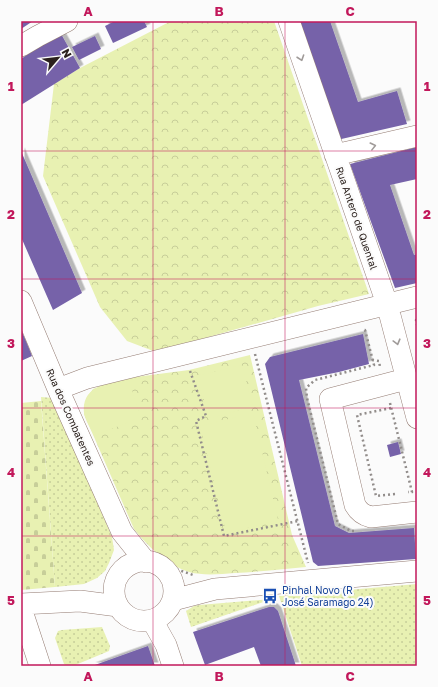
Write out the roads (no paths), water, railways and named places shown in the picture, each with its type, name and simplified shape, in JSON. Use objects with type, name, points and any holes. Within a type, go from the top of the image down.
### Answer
[{"type":"street","points":[[21,46],[67,21]]},
{"type":"street","name":"Rua Antero de Quental","points":[[289,21],[387,304],[417,418]]},
{"type":"street","points":[[335,156],[417,136]]},
{"type":"street","points":[[58,389],[87,378],[417,297]]},
{"type":"street","name":"Rua dos Combatentes","points":[[21,301],[58,389],[122,532],[160,567]]},
{"type":"street","points":[[406,379],[330,399],[355,505],[358,511],[371,517],[417,512]]},
{"type":"street","name":"Rua dos Combatentes","points":[[119,577],[122,532]]},
{"type":"street","points":[[80,601],[119,577],[130,565],[138,562],[160,567],[191,586],[208,583],[312,580],[417,571]]},
{"type":"street","points":[[119,577],[115,599],[124,614],[132,619],[142,621],[152,620],[165,613],[173,600],[173,585],[160,567]]},
{"type":"street","points":[[173,600],[208,583]]},
{"type":"street","points":[[21,604],[80,601],[118,606]]},
{"type":"street","points":[[21,608],[32,658]]},
{"type":"street","points":[[152,620],[166,645],[173,666]]},
{"type":"place","name":"Pinhal Novo (R José Saramago 24)","points":[[270,596]]}]
